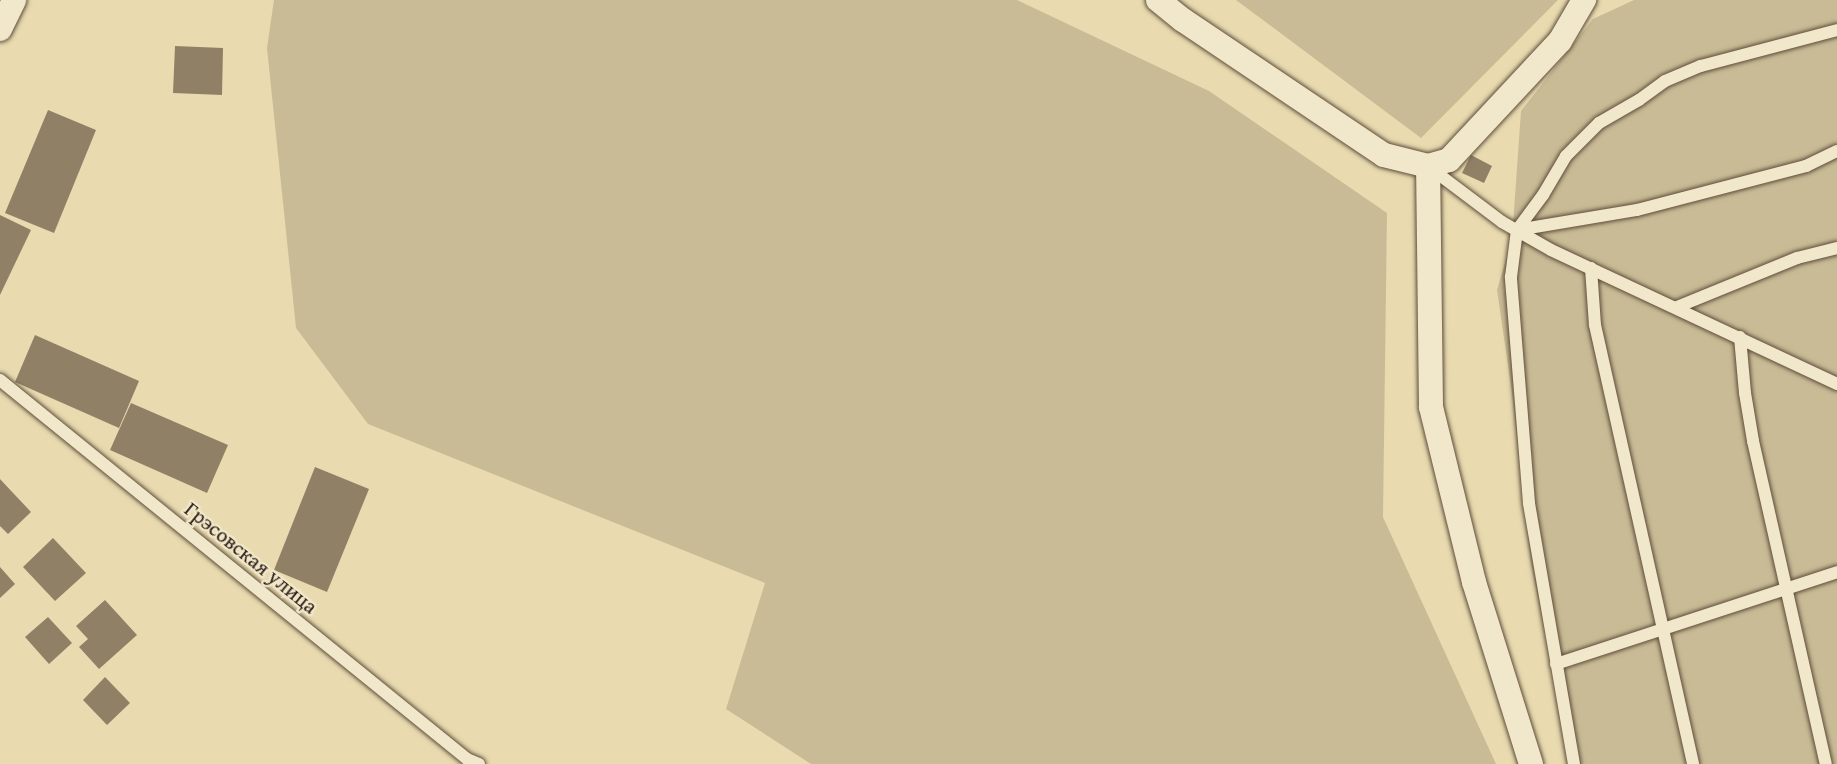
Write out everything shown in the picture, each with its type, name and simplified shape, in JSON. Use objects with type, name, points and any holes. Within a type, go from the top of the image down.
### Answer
[{"type":"street","points":[[0,29],[14,0]]},
{"type":"street","points":[[1158,0],[1183,20],[1384,154],[1428,166],[1449,160],[1560,41],[1584,0]]},
{"type":"street","points":[[1428,166],[1431,407],[1474,582],[1531,764]]},
{"type":"lane","points":[[1574,764],[1529,503],[1511,277],[1517,230],[1543,195],[1566,156],[1599,123],[1639,100],[1665,81],[1701,66],[1837,30]]},
{"type":"lane","points":[[1517,230],[1636,210],[1806,166],[1837,151]]},
{"type":"lane","points":[[1428,166],[1517,230],[1591,268],[1837,384]]},
{"type":"lane","points":[[1677,307],[1797,258],[1837,248]]},
{"type":"lane","points":[[1591,268],[1595,325],[1693,764]]},
{"type":"lane","points":[[1740,338],[1745,393],[1753,441],[1826,764]]},
{"type":"lane","name":"Грэсовская улица","points":[[0,380],[467,759],[479,764]]},
{"type":"lane","points":[[1557,664],[1837,572]]},
{"type":"shaded area","points":[[274,0],[1017,0],[1209,91],[1387,213],[1383,517],[1496,764],[811,764],[726,709],[765,583],[368,424],[296,328],[267,48]]},
{"type":"shaded area","points":[[1236,0],[1558,0],[1421,138]]},
{"type":"shaded area","points":[[1634,0],[1837,0],[1837,764],[1571,764],[1531,563],[1512,393],[1497,290],[1512,239],[1521,111],[1593,19]]},
{"type":"building","points":[[175,46],[223,48],[222,95],[173,93]]},
{"type":"building","points":[[48,110],[96,130],[54,233],[5,213]]},
{"type":"building","points":[[1471,155],[1492,166],[1484,183],[1462,173]]},
{"type":"building","points":[[0,215],[31,230],[0,295]]},
{"type":"building","points":[[35,335],[139,381],[119,428],[15,382]]},
{"type":"building","points":[[131,403],[228,445],[207,493],[110,450]]},
{"type":"building","points":[[315,467],[369,489],[327,592],[274,570]]},
{"type":"building","points":[[0,479],[31,512],[8,534],[0,526]]},
{"type":"building","points":[[53,538],[86,573],[55,601],[23,567]]},
{"type":"building","points":[[0,567],[15,584],[0,598]]},
{"type":"building","points":[[105,600],[137,635],[99,669],[79,647],[88,639],[76,626]]},
{"type":"building","points":[[48,617],[72,643],[49,664],[25,637]]},
{"type":"building","points":[[105,677],[130,703],[107,725],[83,700]]}]
